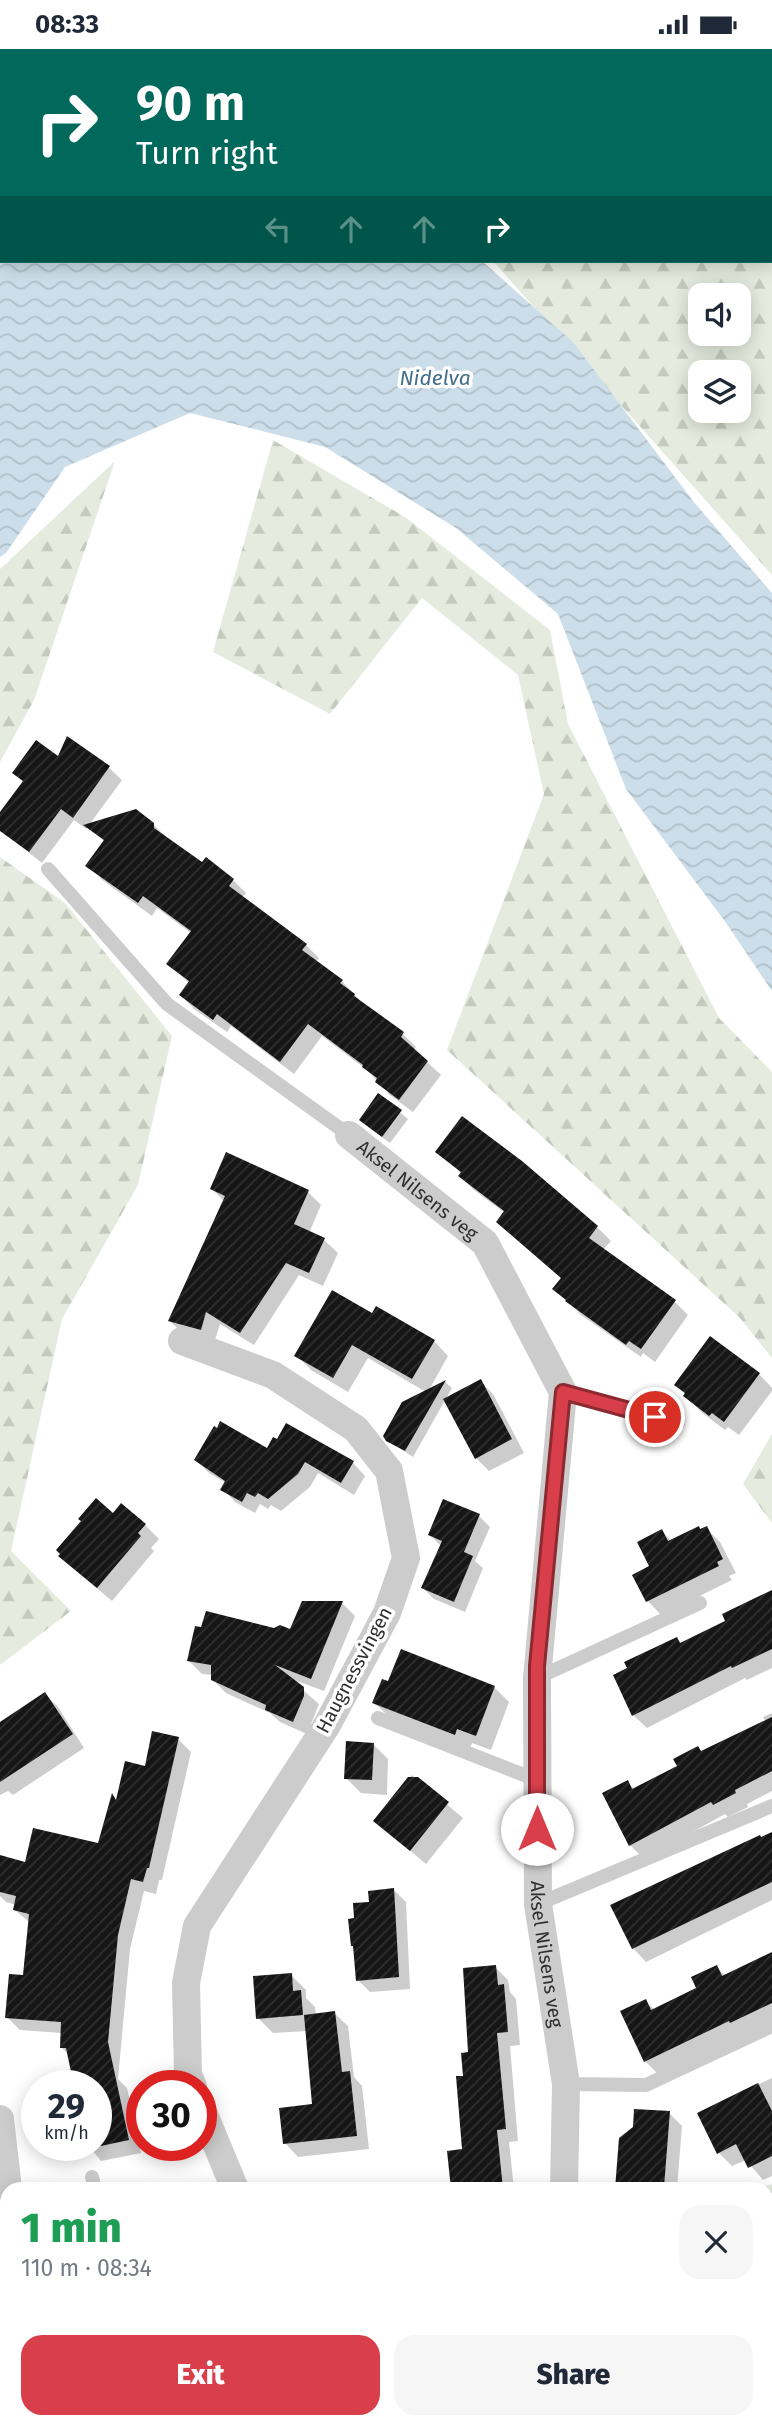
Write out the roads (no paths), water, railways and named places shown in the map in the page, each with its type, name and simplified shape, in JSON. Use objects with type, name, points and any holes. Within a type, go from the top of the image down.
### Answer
[{"type":"street","name":"Aksel Nilsens veg","points":[[349,1135],[485,1243],[563,1392],[537,1678],[537,1780],[538,1903],[566,2084],[565,2182]]},
{"type":"street","name":"Haugnessvingen","points":[[182,1341],[273,1375],[355,1429],[389,1471],[406,1558],[387,1613],[327,1725],[197,1926],[186,1983],[188,2070]]},
{"type":"street","points":[[0,2119],[7,2182]]},
{"type":"street","points":[[217,2146],[232,2182]]},
{"type":"lane","points":[[48,869],[167,1004],[349,1135]]},
{"type":"lane","points":[[563,1392],[678,1423]]},
{"type":"lane","points":[[537,1678],[700,1603]]},
{"type":"lane","points":[[378,1718],[537,1780]]},
{"type":"lane","points":[[538,1903],[772,1806]]},
{"type":"lane","points":[[566,2084],[646,2085],[772,2026]]},
{"type":"water","name":"Nidelva","points":[[0,263],[484,263],[573,342],[693,501],[772,593],[772,991],[724,920],[626,789],[558,614],[456,528],[325,447],[190,413],[65,467],[6,553],[0,557]]}]
